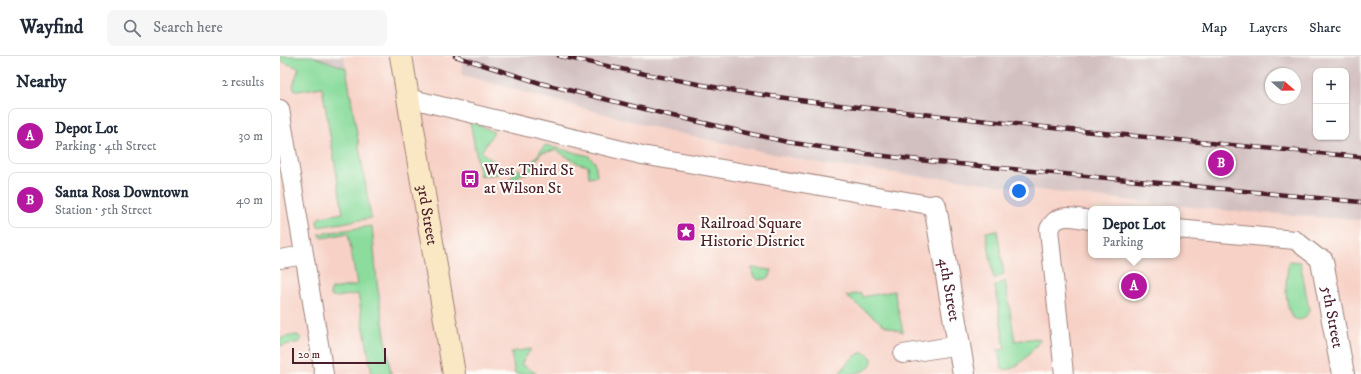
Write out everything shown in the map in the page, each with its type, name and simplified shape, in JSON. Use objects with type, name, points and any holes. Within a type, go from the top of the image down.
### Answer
[{"type":"main road","name":"3rd Street","points":[[401,56],[454,374]]},
{"type":"street","name":"4th Street","points":[[935,206],[964,374]]},
{"type":"street","name":"5th Street","points":[[1322,261],[1343,374]]},
{"type":"lane","points":[[408,98],[642,155],[935,206]]},
{"type":"lane","points":[[280,109],[324,374]]},
{"type":"lane","points":[[1064,374],[1049,229],[1053,221],[1062,216],[1088,220]]},
{"type":"lane","points":[[1180,228],[1295,240],[1322,261]]},
{"type":"lane","points":[[280,259],[304,255]]},
{"type":"lane","points":[[903,354],[959,345]]},
{"type":"shaded area","name":"Railroad Square Historic District","points":[[280,56],[452,56],[1039,98],[1313,137],[1313,140],[1349,140],[1349,135],[1361,126],[1361,374],[280,374]]},
{"type":"shaded area","points":[[312,56],[344,56],[346,68]]},
{"type":"shaded area","points":[[461,56],[1361,56],[1361,220],[1222,210],[1078,195],[823,164],[652,127],[463,75]]},
{"type":"green space","points":[[280,56],[312,56],[346,68],[371,218],[318,227],[317,221],[320,217],[343,213],[322,87],[298,91],[294,89],[293,86],[299,68],[280,61]]},
{"type":"green space","points":[[470,121],[494,132],[481,152],[502,167],[498,174],[480,176]]},
{"type":"green space","points":[[545,145],[589,156],[595,162],[597,176],[589,177],[588,166],[579,164],[556,150],[541,153],[532,165],[533,172],[519,175],[515,181],[508,182],[518,169],[524,173]]},
{"type":"green space","points":[[372,226],[377,283],[391,374],[372,374],[358,294],[336,297],[331,296],[330,294],[332,289],[357,285],[348,233],[323,238],[319,234]]},
{"type":"green space","points":[[997,230],[1004,274],[994,279],[986,232]]},
{"type":"green space","points":[[1289,261],[1300,262],[1309,309],[1304,318],[1298,320],[1292,317],[1288,307],[1286,287]]},
{"type":"green space","points":[[752,268],[772,270],[770,276],[766,279],[759,280],[753,276]]},
{"type":"green space","points":[[1005,281],[1015,341],[1037,338],[1040,340],[1034,349],[1019,364],[1008,370],[1003,369],[1002,367],[998,350],[1005,349],[995,286]]},
{"type":"green space","points":[[894,291],[903,332],[884,325],[846,296],[861,293],[862,297]]},
{"type":"green space","points":[[296,335],[301,339],[300,342],[280,346],[280,338]]},
{"type":"green space","points":[[531,349],[521,364],[537,374],[515,374],[511,352]]},
{"type":"green space","points":[[860,353],[866,353],[872,358],[869,367],[860,372],[839,374],[849,361]]},
{"type":"railway","points":[[455,56],[540,83],[787,142],[867,154],[937,162],[1361,202]]},
{"type":"railway","points":[[559,56],[735,91],[821,103],[1071,130],[1361,157]]},
{"type":"place","name":"Santa Rosa Downtown","points":[[1221,163]]},
{"type":"place","name":"West Third St at Wilson St","points":[[470,179]]},
{"type":"place","name":"Railroad Square Historic District","points":[[686,232]]},
{"type":"place","name":"Depot Lot","points":[[1134,286]]}]
